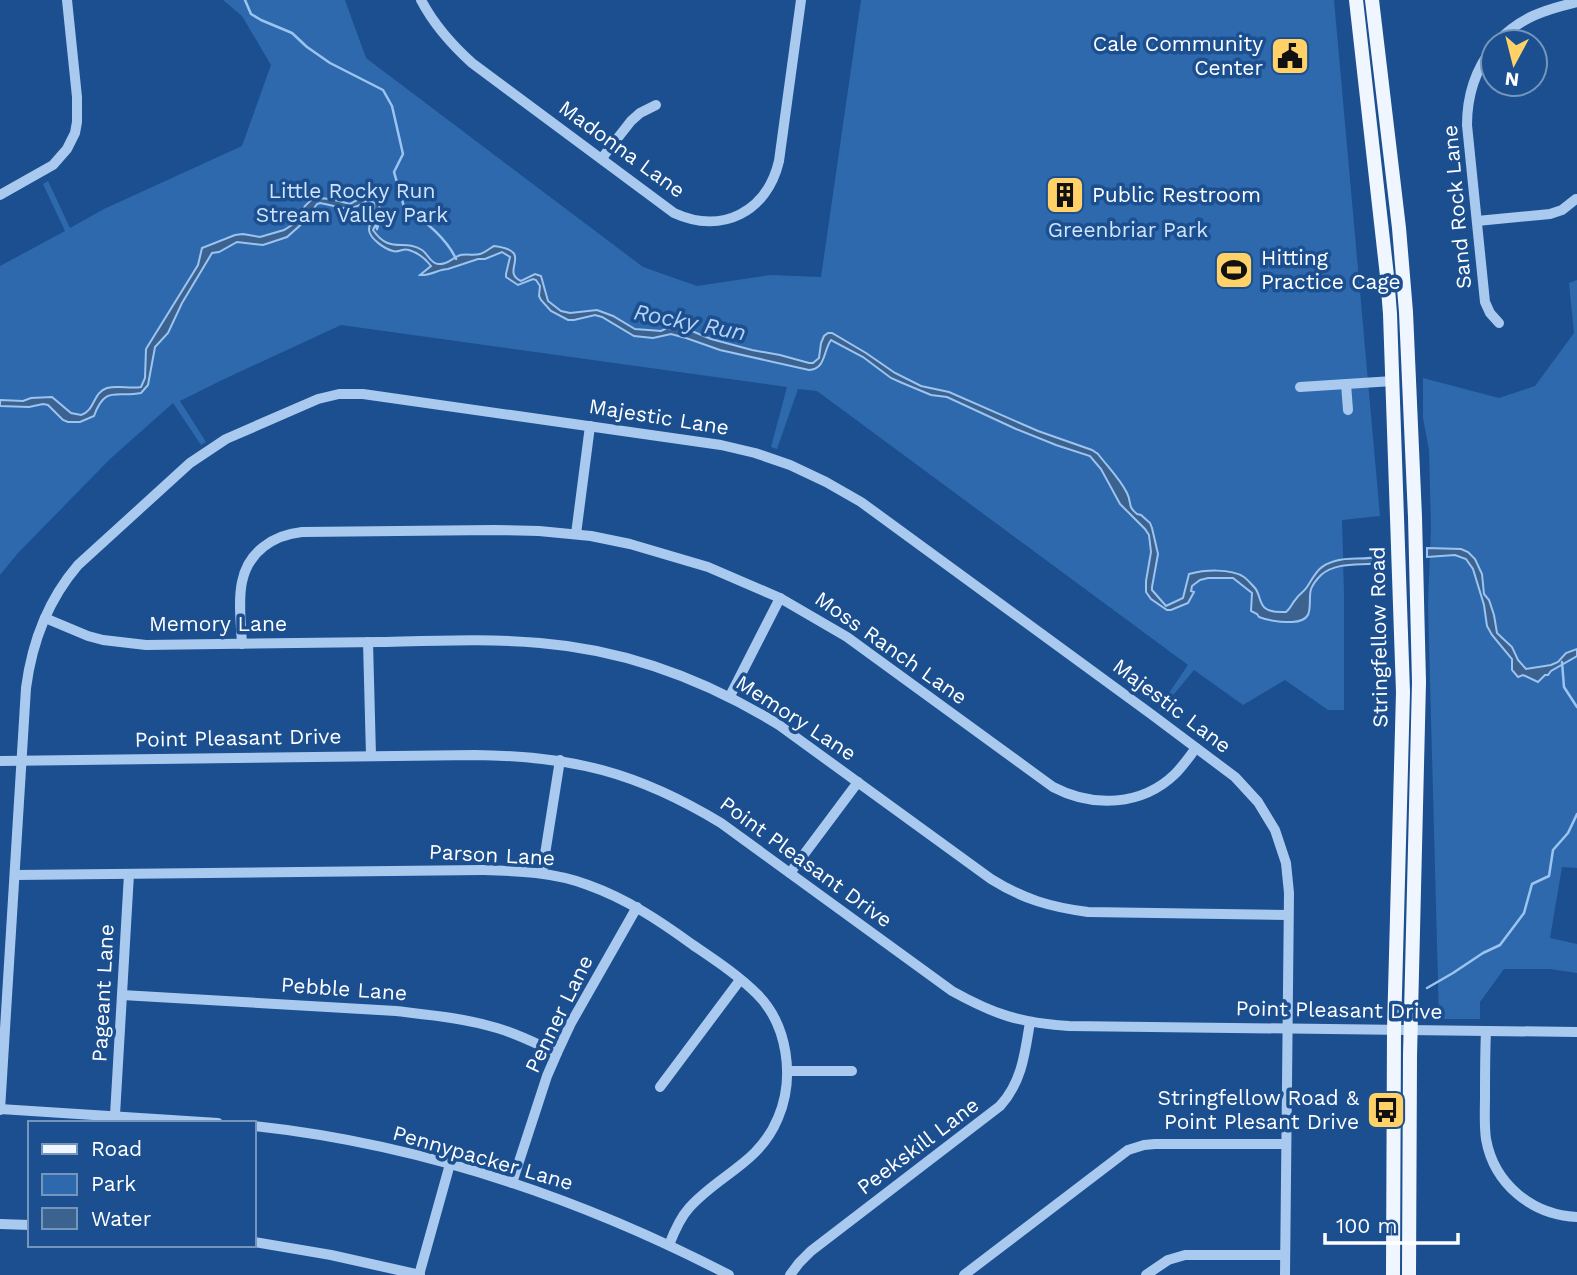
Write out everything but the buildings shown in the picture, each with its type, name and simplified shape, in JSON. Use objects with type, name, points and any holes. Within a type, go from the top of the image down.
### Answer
[{"type":"main road","name":"Stringfellow Road","points":[[1356,0],[1387,276],[1403,692],[1394,1030],[1393,1275]]},
{"type":"main road","name":"Stringfellow Road","points":[[1372,0],[1399,228],[1407,324],[1419,682],[1411,1031],[1409,1275]]},
{"type":"street","points":[[0,195],[53,165],[67,149],[75,133],[78,122],[77,97],[67,0]]},
{"type":"street","name":"Madonna Lane","points":[[421,0],[438,29],[472,63],[674,213],[685,218],[709,222],[740,215],[757,203],[776,175],[800,0]]},
{"type":"street","points":[[795,0],[800,0]]},
{"type":"street","points":[[1512,28],[1548,9],[1576,4]]},
{"type":"street","name":"Sand Rock Lane","points":[[1479,70],[1469,103],[1467,125],[1485,302],[1499,323]]},
{"type":"street","points":[[602,159],[631,121],[656,105]]},
{"type":"street","points":[[1477,221],[1550,214],[1562,210],[1576,199]]},
{"type":"street","points":[[1300,387],[1393,381]]},
{"type":"street","points":[[1346,384],[1348,410]]},
{"type":"street","name":"Majestic Lane","points":[[0,1109],[29,666],[35,641],[45,618],[62,586],[78,565],[190,463],[226,439],[318,400],[340,394],[363,394],[721,444],[790,465],[826,482],[879,515],[1151,713],[1244,785],[1270,819],[1279,839],[1286,863],[1289,893],[1285,1275]]},
{"type":"street","points":[[576,534],[590,426]]},
{"type":"street","name":"Moss Ranch Lane","points":[[242,644],[240,592],[245,572],[256,553],[284,535],[302,532],[494,530],[576,534],[630,544],[682,558],[732,576],[780,598],[847,637],[1053,787],[1072,796],[1108,802],[1150,792],[1175,774],[1196,748]]},
{"type":"street","points":[[730,696],[780,598]]},
{"type":"street","name":"Memory Lane","points":[[45,618],[88,636],[119,643],[146,645],[506,641],[574,647],[615,655],[657,666],[698,682],[730,696],[779,725],[991,879],[1020,895],[1048,905],[1088,912],[1288,915]]},
{"type":"street","points":[[368,642],[370,756]]},
{"type":"street","name":"Point Pleasant Drive","points":[[0,761],[514,755],[560,760],[616,773],[672,795],[721,823],[952,991],[995,1012],[1030,1023],[1069,1026],[1577,1032]]},
{"type":"street","points":[[542,873],[560,760]]},
{"type":"street","points":[[790,873],[858,782]]},
{"type":"street","name":"Parson Lane","points":[[15,875],[483,870],[542,873],[587,884],[637,907],[660,921],[757,995],[774,1020],[784,1046],[788,1071],[781,1110],[768,1137],[747,1161],[692,1205],[682,1218],[669,1245]]},
{"type":"street","name":"Pageant Lane","points":[[115,1115],[129,874]]},
{"type":"street","name":"Penner Lane","points":[[513,1183],[557,1053],[571,1023],[637,907]]},
{"type":"street","points":[[660,1087],[740,980]]},
{"type":"street","name":"Pebble Lane","points":[[122,995],[435,1015],[497,1028],[557,1053]]},
{"type":"street","name":"Peekskill Lane","points":[[790,1275],[811,1251],[1000,1106],[1011,1093],[1021,1071],[1030,1023]]},
{"type":"street","points":[[1486,1031],[1485,1124],[1493,1162],[1508,1185],[1532,1205],[1553,1214],[1577,1217]]},
{"type":"street","points":[[788,1071],[852,1071]]},
{"type":"street","points":[[0,1109],[192,1121]]},
{"type":"street","name":"Pennypacker Lane","points":[[256,1126],[370,1145],[450,1164],[513,1183],[588,1210],[669,1245],[729,1275]]},
{"type":"street","points":[[971,1273],[1128,1150],[1155,1144],[1286,1144]]},
{"type":"street","points":[[256,1242],[331,1255],[420,1275],[450,1164]]},
{"type":"street","points":[[0,1224],[28,1226]]},
{"type":"street","points":[[1146,1275],[1168,1260],[1185,1255],[1285,1255]]},
{"type":"green space","points":[[223,0],[345,0],[366,58],[643,267],[697,286],[770,275],[821,277],[861,0],[1334,0],[1380,516],[1342,520],[1344,710],[1328,710],[1285,680],[1243,705],[1194,670],[1160,711],[1158,709],[1188,665],[817,391],[798,389],[777,449],[771,447],[787,387],[341,325],[180,401],[206,442],[201,445],[173,403],[110,459],[0,575],[0,266],[65,231],[43,184],[48,181],[70,228],[104,209],[242,146],[271,65],[242,16]]},
{"type":"green space","points":[[1577,280],[1577,868],[1562,867],[1550,938],[1577,944],[1577,973],[1550,969],[1504,969],[1480,1002],[1480,1019],[1439,1019],[1428,604],[1431,529],[1429,450],[1423,418],[1423,378],[1499,398],[1535,386],[1574,333],[1569,283]]},
{"type":"water","name":"Rocky Run","points":[[363,197],[370,197],[379,203],[381,215],[377,230],[376,224],[373,230],[385,242],[415,247],[438,264],[461,255],[477,255],[494,246],[506,249],[513,252],[515,257],[515,277],[521,281],[535,274],[541,276],[548,301],[561,311],[570,313],[597,310],[635,329],[687,329],[711,339],[809,363],[819,358],[824,336],[832,333],[895,373],[921,386],[949,392],[1038,431],[1092,450],[1121,483],[1132,509],[1150,523],[1158,554],[1152,590],[1166,606],[1183,598],[1189,574],[1217,571],[1232,572],[1244,577],[1257,590],[1265,608],[1286,612],[1325,565],[1341,560],[1380,556],[1380,563],[1342,566],[1321,575],[1311,589],[1308,615],[1300,621],[1259,617],[1251,611],[1252,593],[1233,578],[1200,580],[1192,586],[1191,591],[1194,592],[1188,603],[1167,610],[1146,592],[1151,552],[1149,535],[1120,504],[1101,469],[1090,456],[1016,429],[947,397],[931,395],[891,378],[863,357],[831,340],[821,363],[809,370],[720,350],[671,334],[653,338],[634,336],[595,315],[568,320],[551,311],[541,300],[540,286],[536,280],[518,285],[506,277],[510,257],[502,252],[485,259],[420,275],[431,266],[422,256],[409,250],[390,250],[372,237],[369,230],[374,203],[368,200],[350,208],[317,204],[305,221],[287,237],[263,245],[237,242],[212,253],[182,303],[168,333],[155,347],[148,385],[141,393],[107,396],[94,416],[80,422],[63,420],[48,405],[43,404],[29,407],[0,406],[0,400],[23,401],[52,397],[71,413],[81,415],[89,410],[102,390],[141,387],[145,378],[146,349],[198,265],[202,248],[235,235],[260,237],[284,230],[295,223],[311,200],[317,198],[350,204]]},
{"type":"water","points":[[1427,548],[1461,549],[1475,559],[1482,574],[1484,594],[1494,615],[1497,633],[1512,647],[1526,669],[1551,665],[1566,653],[1577,649],[1577,656],[1538,682],[1523,675],[1518,677],[1512,670],[1512,659],[1487,626],[1473,569],[1466,559],[1455,555],[1427,557]]},
{"type":"waterway","points":[[245,0],[251,14],[292,33],[330,63],[383,90],[392,106],[403,154],[394,172],[404,207],[434,230],[456,259]]},
{"type":"waterway","points":[[1562,662],[1564,687],[1577,707]]},
{"type":"waterway","points":[[1427,988],[1500,945],[1524,913],[1532,884],[1549,876],[1553,850],[1568,833],[1577,814]]},
{"type":"place","name":"Cale Community Center","points":[[1290,56]]},
{"type":"place","name":"Public Restroom","points":[[1065,195]]},
{"type":"place","name":"Hitting Practice Cage","points":[[1234,270]]},
{"type":"place","name":"Stringfellow Road & Point Plesant Drive","points":[[1386,1110]]},
{"type":"park label","name":"Little Rocky Run Stream Valley Park","points":[[352,203]]},
{"type":"park label","name":"Greenbriar Park","points":[[1128,230]]}]
